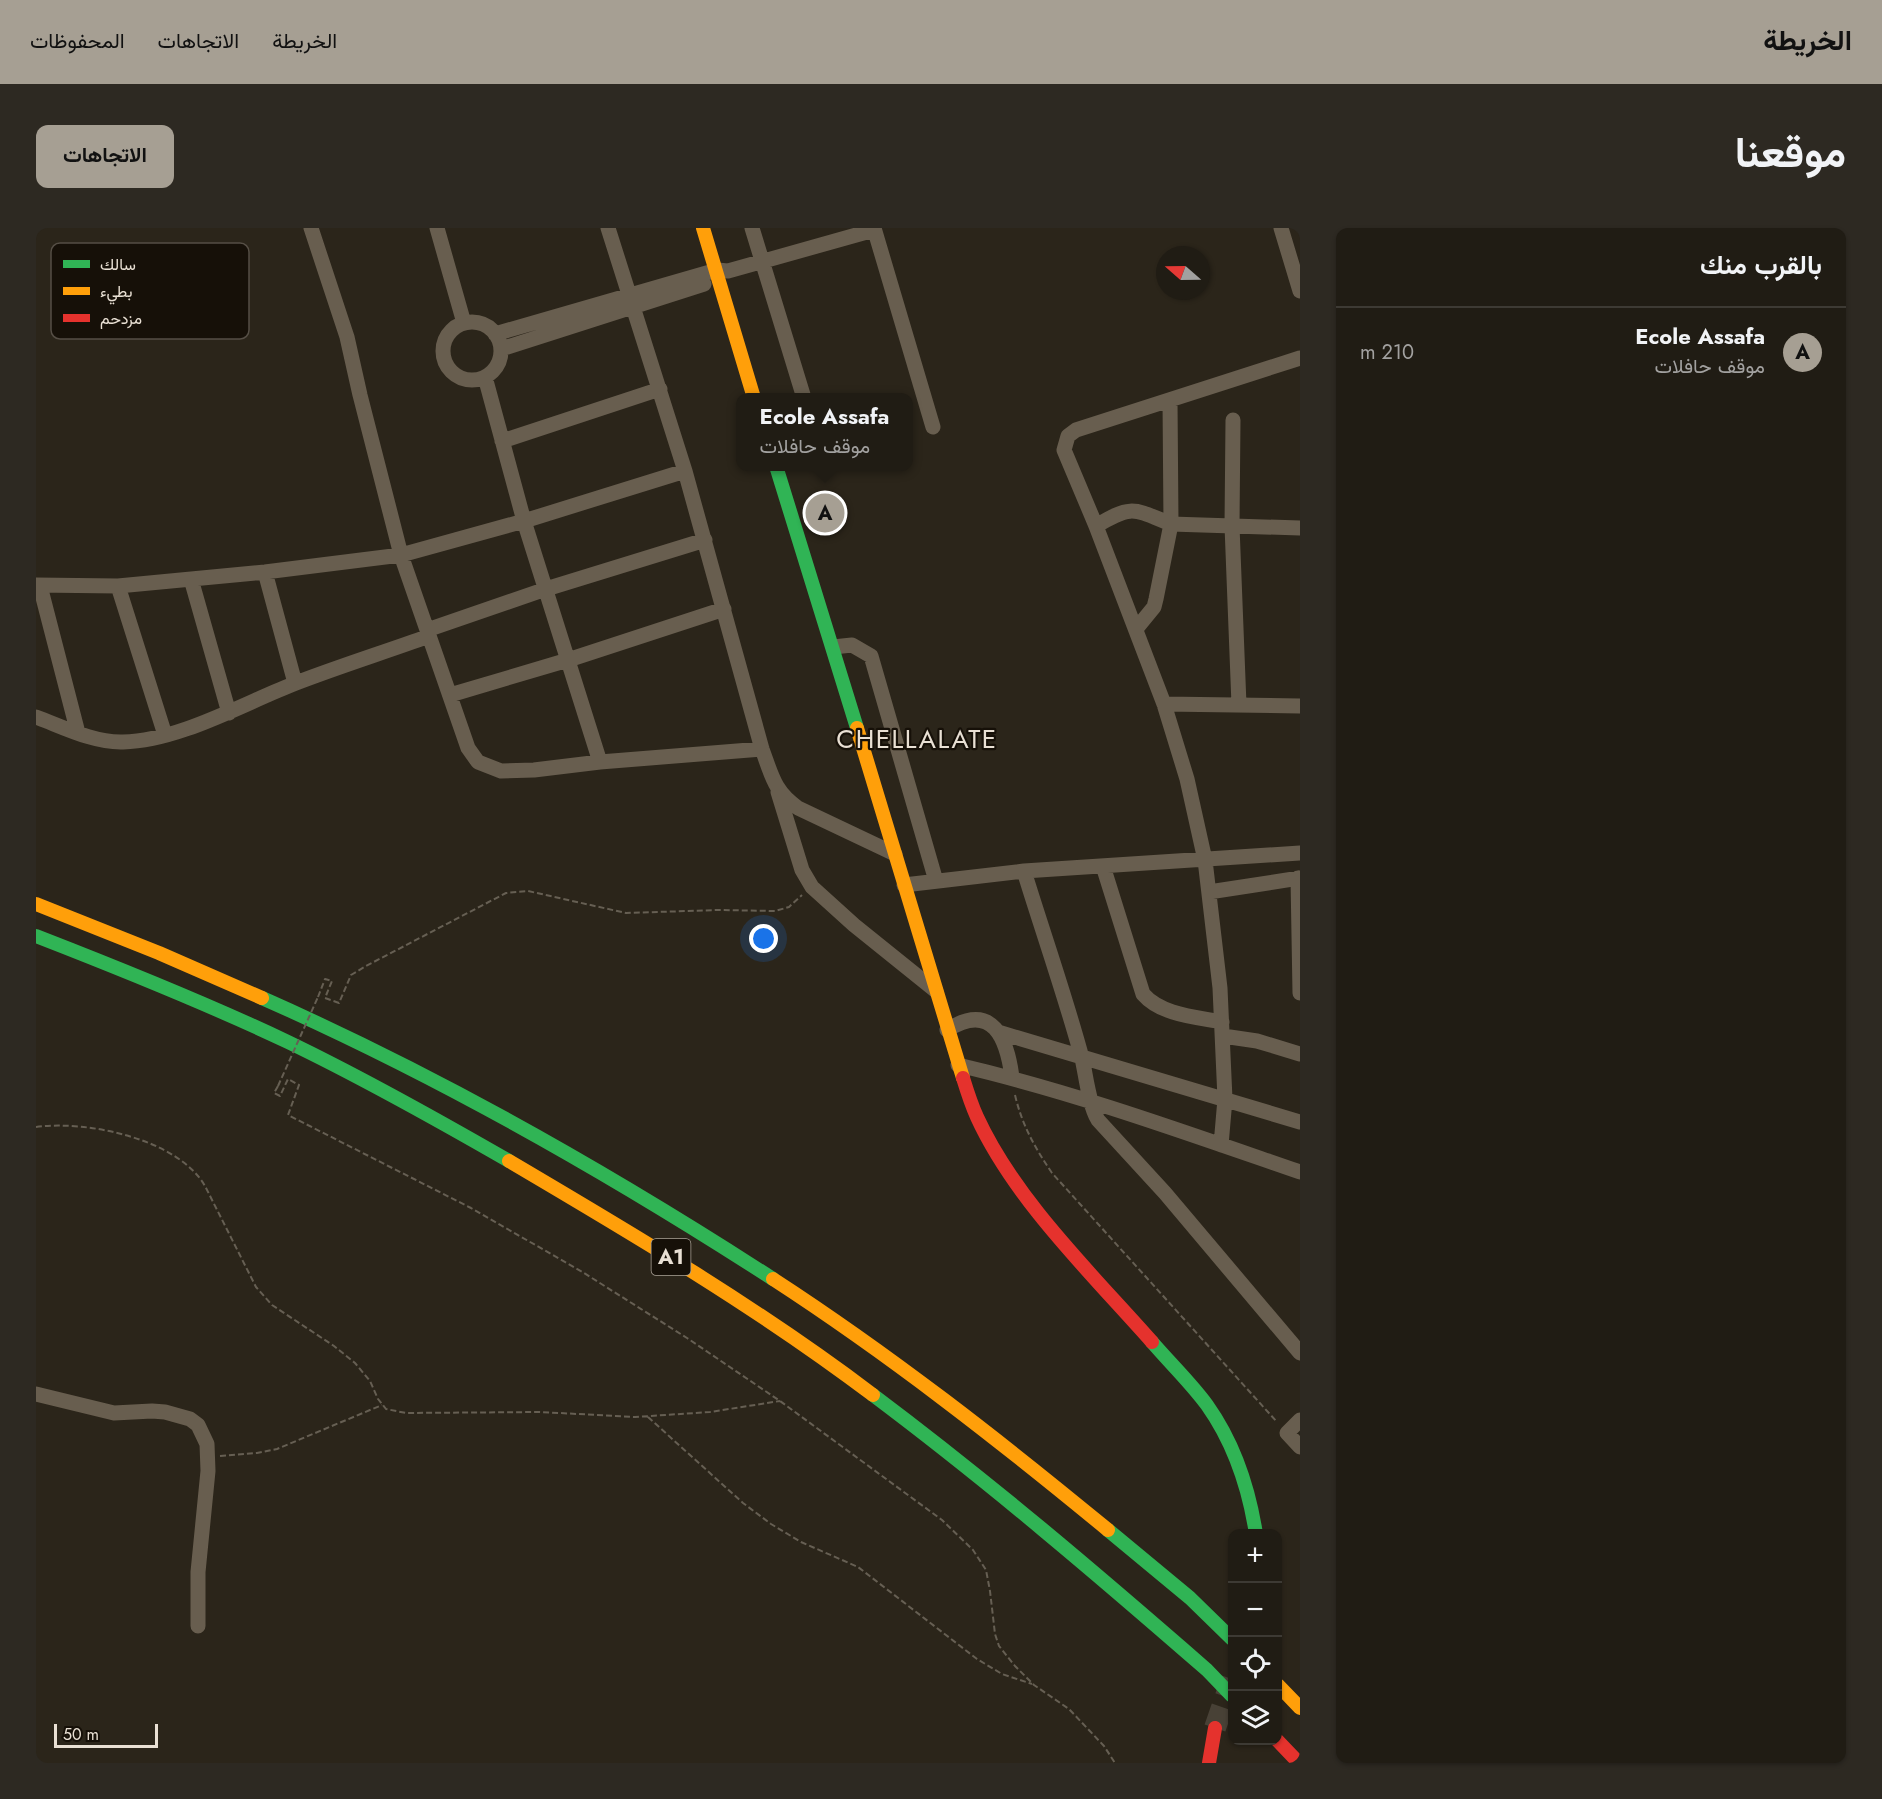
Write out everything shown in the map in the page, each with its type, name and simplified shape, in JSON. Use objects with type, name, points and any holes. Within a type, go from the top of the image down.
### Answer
[{"type":"main road","points":[[704,228],[721,273],[753,393]]},
{"type":"main road","points":[[778,471],[833,647],[947,1030],[977,1117],[1028,1199],[1207,1405],[1234,1452],[1252,1507],[1255,1529]]},
{"type":"main road","name":"A1","points":[[36,904],[97,927],[252,993],[397,1061],[521,1125],[652,1202],[766,1273],[893,1361],[1012,1450],[1118,1538],[1231,1637]]},
{"type":"main road","name":"A1","points":[[36,936],[181,994],[252,1025],[339,1068],[461,1133],[649,1243],[723,1290],[867,1390],[1037,1522],[1207,1670],[1228,1691]]},
{"type":"main road","points":[[45,954],[63,957],[80,953]]},
{"type":"main road","points":[[1282,1689],[1300,1708]]},
{"type":"main road","points":[[1209,1763],[1215,1728]]},
{"type":"main road","points":[[1282,1745],[1299,1763]]},
{"type":"street","points":[[311,228],[347,337],[401,555],[468,748],[478,762],[501,771],[534,770],[600,762],[762,749]]},
{"type":"street","points":[[608,228],[686,471],[762,749],[777,788],[802,870],[812,887],[854,925],[936,992]]},
{"type":"street","points":[[752,228],[803,393]]},
{"type":"street","points":[[1281,228],[1300,291]]},
{"type":"street","points":[[439,229],[464,323]]},
{"type":"street","points":[[495,334],[632,300],[874,229],[933,427]]},
{"type":"street","points":[[501,349],[632,300]]},
{"type":"street","points":[[464,323],[479,323],[488,327],[495,334],[501,349],[500,356],[495,368],[485,377],[475,380],[465,379],[448,368],[443,348],[452,330],[464,323]]},
{"type":"street","points":[[1221,1145],[1225,1100],[1222,1029],[1205,860],[1186,779],[1164,704],[1096,526],[1065,454],[1065,443],[1068,436],[1076,430],[1300,358]]},
{"type":"street","points":[[485,377],[524,521],[600,762]]},
{"type":"street","points":[[502,441],[660,389]]},
{"type":"street","points":[[1136,629],[1154,607],[1171,524],[1170,400]]},
{"type":"street","points":[[1233,420],[1232,526],[1239,705]]},
{"type":"street","points":[[78,733],[38,586],[118,586],[265,572],[401,555],[524,521],[686,471]]},
{"type":"street","points":[[1096,526],[1117,513],[1132,510],[1171,524],[1300,528]]},
{"type":"street","points":[[36,717],[78,733],[122,742],[165,735],[229,713],[295,683],[546,589],[705,540]]},
{"type":"street","points":[[265,572],[295,683]]},
{"type":"street","points":[[191,579],[229,713]]},
{"type":"street","points":[[118,586],[165,735]]},
{"type":"street","points":[[450,695],[568,660],[724,609]]},
{"type":"street","points":[[833,647],[852,645],[871,656],[936,881]]},
{"type":"street","points":[[1164,704],[1300,706]]},
{"type":"street","points":[[777,788],[788,801],[798,808],[895,854]]},
{"type":"street","points":[[904,885],[1024,871],[1300,853]]},
{"type":"street","points":[[1103,866],[1143,994],[1151,1003],[1300,1054]]},
{"type":"street","points":[[1024,871],[1082,1057],[1093,1111],[1098,1120],[1165,1193],[1300,1353]]},
{"type":"street","points":[[1209,892],[1299,878],[1300,993]]},
{"type":"street","points":[[947,1030],[957,1024],[979,1020],[992,1025],[1005,1041],[1012,1077]]},
{"type":"street","points":[[998,1032],[1300,1122]]},
{"type":"street","points":[[958,1065],[1012,1077],[1300,1172]]},
{"type":"street","points":[[36,1394],[114,1413],[165,1412],[190,1419],[198,1425],[207,1444],[208,1456],[208,1486],[198,1572],[198,1626]]},
{"type":"street","points":[[1300,1420],[1287,1433],[1300,1448]]},
{"type":"path","points":[[812,887],[789,907],[775,911],[626,913],[528,891],[506,893],[453,919],[351,975],[339,1003],[326,998],[332,981],[325,979],[274,1093],[280,1095],[288,1079],[299,1085],[288,1115],[471,1208],[584,1273],[687,1338],[780,1401],[942,1520],[973,1550],[986,1570],[995,1634],[999,1646],[1034,1685],[1069,1710],[1104,1746],[1115,1763]]},
{"type":"path","points":[[1012,1077],[1025,1129],[1052,1173],[1287,1433]]},
{"type":"path","points":[[36,1127],[90,1126],[155,1146],[185,1161],[206,1186],[256,1287],[272,1305],[334,1346],[355,1363],[370,1381],[382,1405],[395,1412],[540,1412],[648,1417],[710,1412],[780,1401]]},
{"type":"path","points":[[208,1456],[257,1453],[277,1449],[382,1405]]},
{"type":"path","points":[[648,1417],[743,1503],[771,1524],[801,1542],[858,1567],[977,1659],[1002,1674],[1034,1685]]},
{"type":"tunnel","points":[[1215,1728],[1228,1691]]},
{"type":"traffic: fast","points":[[778,471],[857,728]]},
{"type":"traffic: fast","points":[[36,936],[163,987],[288,1042],[399,1099],[509,1161]]},
{"type":"traffic: fast","points":[[262,998],[394,1060],[523,1128],[649,1201],[773,1279]]},
{"type":"traffic: fast","points":[[1152,1342],[1201,1397],[1217,1420],[1233,1451],[1245,1483],[1255,1529]]},
{"type":"traffic: fast","points":[[873,1395],[959,1461],[1084,1564],[1207,1670],[1228,1692]]},
{"type":"traffic: fast","points":[[1108,1530],[1190,1598],[1230,1637]]},
{"type":"traffic: slow","points":[[703,228],[752,393]]},
{"type":"traffic: slow","points":[[857,728],[963,1078]]},
{"type":"traffic: slow","points":[[36,904],[159,953],[262,998]]},
{"type":"traffic: slow","points":[[509,1161],[740,1302],[873,1395]]},
{"type":"traffic: slow","points":[[773,1279],[860,1338],[944,1400],[1108,1530]]},
{"type":"traffic: slow","points":[[1282,1689],[1300,1708]]},
{"type":"traffic: jam","points":[[963,1078],[977,1117],[1012,1178],[1056,1235],[1152,1342]]},
{"type":"traffic: jam","points":[[1209,1763],[1215,1728]]},
{"type":"traffic: jam","points":[[1282,1745],[1299,1763]]},
{"type":"place","name":"Ecole Assafa","points":[[825,513]]},
{"type":"district","name":"CHELLALATE","points":[[917,739]]}]
